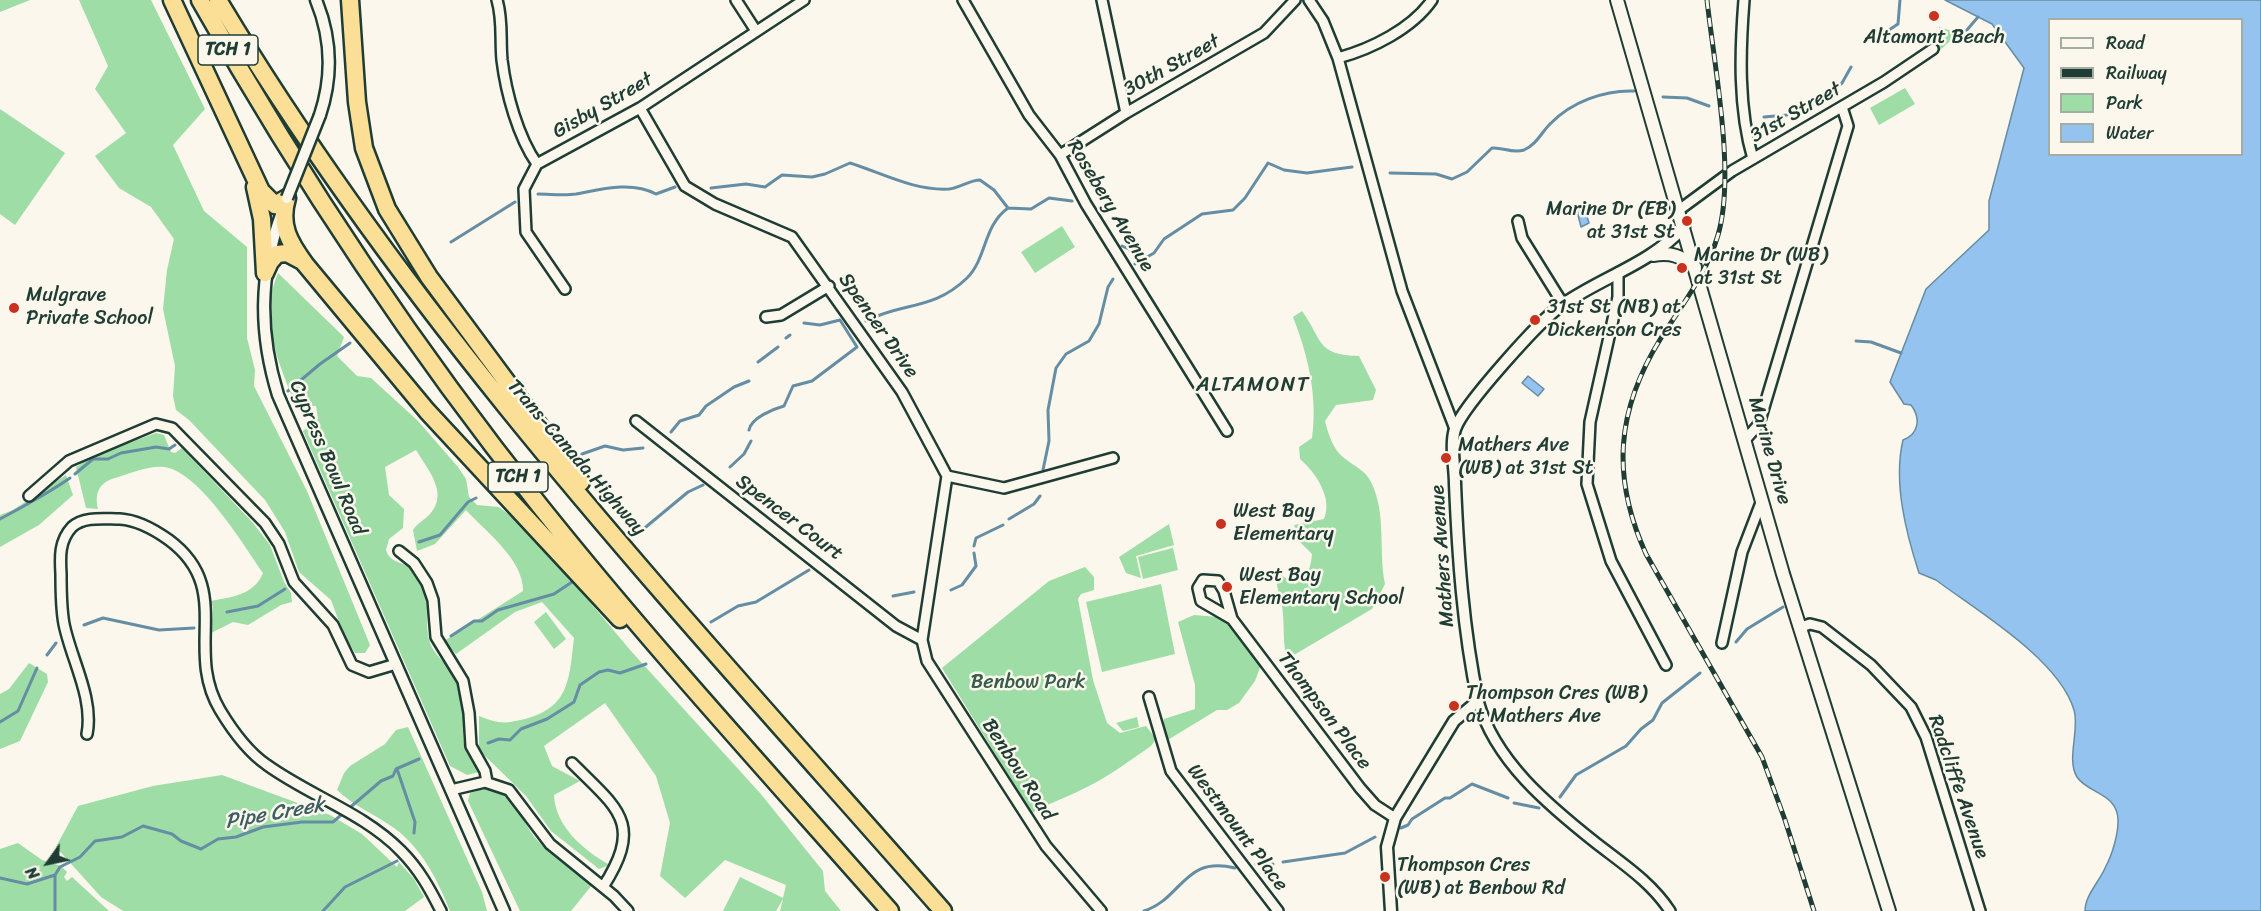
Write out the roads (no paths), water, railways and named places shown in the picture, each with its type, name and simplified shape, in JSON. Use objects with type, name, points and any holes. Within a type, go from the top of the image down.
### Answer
[{"type":"highway","points":[[172,0],[261,190],[269,202],[279,205],[287,198]]},
{"type":"highway","name":"TCH 1","points":[[200,0],[316,193],[461,402],[576,549],[742,745],[890,911]]},
{"type":"highway","name":"Trans-Canada Highway","points":[[218,0],[302,135],[404,280],[500,402],[943,911]]},
{"type":"highway","points":[[350,0],[357,102],[364,148],[387,209],[434,285],[657,584]]},
{"type":"highway","points":[[248,163],[261,213],[265,273]]},
{"type":"highway","points":[[287,198],[284,213],[285,230],[291,245],[305,264],[446,432],[644,645],[742,745]]},
{"type":"highway","points":[[265,273],[273,257],[282,252],[292,254],[305,264]]},
{"type":"main road","name":"Marine Drive","points":[[1617,0],[1762,500],[1889,911]]},
{"type":"main road","points":[[1653,255],[1670,252],[1680,255],[1695,267]]},
{"type":"street","name":"Cypress Bowl Road","points":[[316,0],[327,35],[329,55],[327,88],[320,115],[274,234],[265,273],[263,304],[265,340],[278,395],[504,911]]},
{"type":"street","points":[[497,0],[502,16],[502,60],[522,143],[537,164],[524,189],[526,232],[565,289]]},
{"type":"street","points":[[736,0],[756,31]]},
{"type":"street","name":"Gisby Street","points":[[537,164],[640,108],[804,0]]},
{"type":"street","name":"Rosebery Avenue","points":[[963,0],[1029,115],[1060,155],[1086,204],[1227,431]]},
{"type":"street","points":[[1102,0],[1126,112]]},
{"type":"street","name":"30th Street","points":[[1060,155],[1126,112],[1264,33],[1295,0]]},
{"type":"street","name":"Mathers Avenue","points":[[1309,0],[1323,21],[1338,58],[1402,291],[1455,429],[1457,532],[1462,601],[1478,701],[1486,728],[1511,763],[1564,817],[1652,887],[1670,911]]},
{"type":"street","points":[[1338,58],[1374,44],[1391,34],[1424,11],[1432,0]]},
{"type":"street","points":[[1744,0],[1740,47],[1744,103],[1753,159]]},
{"type":"street","name":"31st Street","points":[[1679,210],[1753,159],[1842,108],[1933,49]]},
{"type":"street","name":"Spencer Drive","points":[[640,108],[685,186],[715,204],[792,237],[829,286],[902,392],[947,476]]},
{"type":"street","points":[[1746,439],[1759,424],[1824,213],[1848,126],[1842,108]]},
{"type":"street","points":[[1518,221],[1522,238],[1563,304]]},
{"type":"street","points":[[1455,429],[1469,407],[1526,339],[1563,304],[1653,255],[1684,227]]},
{"type":"street","points":[[1618,273],[1618,297],[1590,422],[1587,484],[1611,561],[1666,665]]},
{"type":"street","points":[[766,317],[781,315],[829,286]]},
{"type":"street","name":"Spencer Court","points":[[636,421],[896,626],[922,640]]},
{"type":"street","points":[[29,496],[69,461],[156,424],[172,428],[265,523],[279,544],[294,582],[333,625],[352,665],[369,672],[396,664]]},
{"type":"street","points":[[922,640],[947,476],[1004,488],[1113,458]]},
{"type":"street","points":[[1722,643],[1742,552],[1762,500]]},
{"type":"street","points":[[87,734],[88,710],[64,625],[60,549],[71,528],[84,519],[129,520],[158,532],[172,542],[191,560],[199,573],[207,608],[204,641],[207,677],[215,700],[236,732],[267,765],[355,817],[396,846],[419,870],[441,911]]},
{"type":"street","points":[[399,551],[414,563],[427,583],[433,600],[436,637],[463,681],[469,713],[471,746],[485,771],[487,782]]},
{"type":"street","name":"Thompson Place","points":[[1232,619],[1201,601],[1198,588],[1203,580],[1212,579],[1221,585],[1232,619],[1360,788],[1395,818]]},
{"type":"street","name":"Radcliffe Avenue","points":[[1801,627],[1810,624],[1822,627],[1871,665],[1911,707],[1926,737],[1980,911]]},
{"type":"street","name":"Benbow Road","points":[[922,640],[923,651],[932,669],[1040,837],[1101,911]]},
{"type":"street","name":"Westmount Place","points":[[1149,697],[1171,771],[1278,911]]},
{"type":"street","points":[[1391,911],[1387,847],[1395,818],[1454,721],[1478,701]]},
{"type":"street","points":[[572,763],[609,800],[625,827],[622,848],[613,873],[603,887]]},
{"type":"street","points":[[451,790],[464,785],[487,782],[509,790],[550,844],[603,887],[628,911]]},
{"type":"water","points":[[1945,0],[2261,0],[2261,911],[2085,911],[2087,899],[2110,856],[2116,839],[2118,822],[2114,805],[2082,783],[2074,770],[2075,718],[2074,710],[2065,691],[2052,673],[2015,637],[1936,580],[1919,573],[1914,558],[1902,507],[1899,473],[1903,440],[1915,430],[1917,420],[1911,405],[1904,404],[1890,382],[1926,289],[1989,230],[1989,201],[2024,68],[1992,24]]},
{"type":"water","points":[[1584,207],[1589,223],[1581,227],[1577,211]]},
{"type":"water","points":[[1528,376],[1544,389],[1538,396],[1522,383]]},
{"type":"waterway","name":"Pipe Creek","points":[[1883,34],[1898,24],[1900,0]]},
{"type":"waterway","points":[[1961,37],[1978,17]]},
{"type":"waterway","name":"Pipe Creek","points":[[1764,117],[1787,115],[1806,104],[1817,104],[1842,83],[1851,67]]},
{"type":"waterway","name":"Pipe Creek","points":[[1390,173],[1436,174],[1452,179],[1467,172],[1492,148],[1515,151],[1528,148],[1558,116],[1578,104],[1600,95],[1634,91]]},
{"type":"waterway","name":"Pipe Creek","points":[[1663,97],[1687,98],[1709,106]]},
{"type":"waterway","name":"Pipe Creek","points":[[711,188],[746,184],[765,187],[782,175],[812,177],[850,163],[911,184],[936,189],[949,189],[980,180],[994,190],[1008,208]]},
{"type":"waterway","name":"Pipe Creek","points":[[1135,264],[1154,253],[1164,239],[1202,214],[1233,210],[1245,198],[1268,163],[1284,170],[1307,173],[1352,167]]},
{"type":"waterway","name":"Pipe Creek","points":[[538,194],[571,195],[606,188],[627,187],[656,194],[675,187]]},
{"type":"waterway","name":"Pipe Creek","points":[[866,321],[879,315],[930,301],[954,289],[973,270],[994,224],[1008,208],[1031,209],[1049,198],[1072,201]]},
{"type":"waterway","name":"Pipe Creek","points":[[451,242],[515,202]]},
{"type":"waterway","name":"Pipe Creek","points":[[1122,246],[1147,257]]},
{"type":"waterway","name":"Pipe Creek","points":[[1043,470],[1049,441],[1048,410],[1056,368],[1066,354],[1089,341],[1099,324],[1108,287],[1113,279]]},
{"type":"waterway","points":[[749,430],[758,418],[784,406],[793,386],[812,381],[857,347],[840,320],[820,325],[804,323]]},
{"type":"waterway","name":"Pipe Creek","points":[[786,338],[790,335]]},
{"type":"waterway","points":[[1856,341],[1871,342],[1901,353]]},
{"type":"waterway","name":"Pipe Creek","points":[[288,391],[350,343]]},
{"type":"waterway","name":"Pipe Creek","points":[[758,362],[778,347]]},
{"type":"waterway","name":"Pipe Creek","points":[[671,432],[680,421],[699,415],[706,406],[734,387],[749,381]]},
{"type":"waterway","points":[[730,467],[744,454],[751,441]]},
{"type":"waterway","name":"Pipe Creek","points":[[75,474],[93,459],[108,459],[121,453],[156,447],[169,449],[175,445]]},
{"type":"waterway","name":"Pipe Creek","points":[[582,454],[605,446],[623,450],[643,448]]},
{"type":"waterway","name":"Pipe Creek","points":[[0,519],[70,478]]},
{"type":"waterway","points":[[641,531],[688,492],[703,485]]},
{"type":"waterway","name":"Pipe Creek","points":[[1009,519],[1034,504],[1040,496]]},
{"type":"waterway","name":"Pipe Creek","points":[[419,542],[440,535],[468,502],[476,498]]},
{"type":"waterway","name":"Pipe Creek","points":[[974,546],[976,538],[1003,525]]},
{"type":"waterway","name":"Pipe Creek","points":[[951,590],[962,585],[976,566],[974,553]]},
{"type":"waterway","name":"Pipe Creek","points":[[711,622],[738,606],[756,602],[809,570]]},
{"type":"waterway","points":[[451,636],[474,621],[482,621],[498,610],[554,594],[572,582]]},
{"type":"waterway","name":"Pipe Creek","points":[[227,612],[258,606],[285,589]]},
{"type":"waterway","name":"Pipe Creek","points":[[893,596],[914,592]]},
{"type":"waterway","points":[[1736,642],[1747,629],[1783,607]]},
{"type":"waterway","name":"Pipe Creek","points":[[84,625],[103,618],[159,630],[194,628]]},
{"type":"waterway","name":"Pipe Creek","points":[[47,655],[56,643]]},
{"type":"waterway","name":"Pipe Creek","points":[[488,743],[499,739],[510,740],[521,729],[547,719],[574,702],[580,685],[599,672],[608,670],[620,673],[646,664]]},
{"type":"waterway","name":"Pipe Creek","points":[[0,722],[18,711],[37,668]]},
{"type":"waterway","points":[[1560,797],[1576,775],[1626,746],[1641,729],[1653,720],[1662,703],[1700,673]]},
{"type":"waterway","name":"Pipe Creek","points":[[55,875],[60,867],[80,857],[95,841],[122,837],[143,826],[172,834],[181,841],[201,849],[218,839],[236,837],[263,827],[302,822],[333,822],[381,781],[393,776],[396,769],[419,759]]},
{"type":"waterway","name":"Pipe Creek","points":[[397,769],[415,822],[414,833]]},
{"type":"waterway","points":[[1401,828],[1445,798],[1450,798],[1472,784],[1508,798]]},
{"type":"waterway","points":[[1514,803],[1539,808]]},
{"type":"waterway","points":[[1283,862],[1345,853],[1375,837]]},
{"type":"waterway","name":"Pipe Creek","points":[[323,911],[345,887],[397,861]]},
{"type":"waterway","points":[[1256,864],[1273,864]]},
{"type":"waterway","points":[[1144,911],[1168,897],[1194,872],[1205,867],[1235,868]]},
{"type":"waterway","points":[[55,875],[55,911]]},
{"type":"waterway","points":[[0,878],[27,884],[55,875]]},
{"type":"railway","points":[[1707,0],[1722,119],[1725,182],[1723,210],[1718,235],[1707,262],[1661,338],[1635,391],[1627,418],[1624,444],[1627,498],[1646,554],[1762,757],[1814,911]]},
{"type":"place","name":"Altamont Beach","points":[[1934,16]]},
{"type":"place","name":"Marine Dr (EB) at 31st St","points":[[1687,221]]},
{"type":"place","name":"Marine Dr (WB) at 31st St","points":[[1682,268]]},
{"type":"place","name":"Mulgrave Private School","points":[[14,308]]},
{"type":"place","name":"31st St (NB) at Dickenson Cres","points":[[1535,320]]},
{"type":"place","name":"Mathers Ave (WB) at 31st St","points":[[1446,458]]},
{"type":"place","name":"West Bay Elementary","points":[[1221,524]]},
{"type":"place","name":"West Bay Elementary School","points":[[1227,587]]},
{"type":"place","name":"Thompson Cres (WB) at Mathers Ave","points":[[1454,706]]},
{"type":"place","name":"Thompson Cres (WB) at Benbow Rd","points":[[1385,877]]},
{"type":"district","name":"ALTAMONT","points":[[1253,386]]},
{"type":"park label","name":"Benbow Park","points":[[1028,683]]}]
